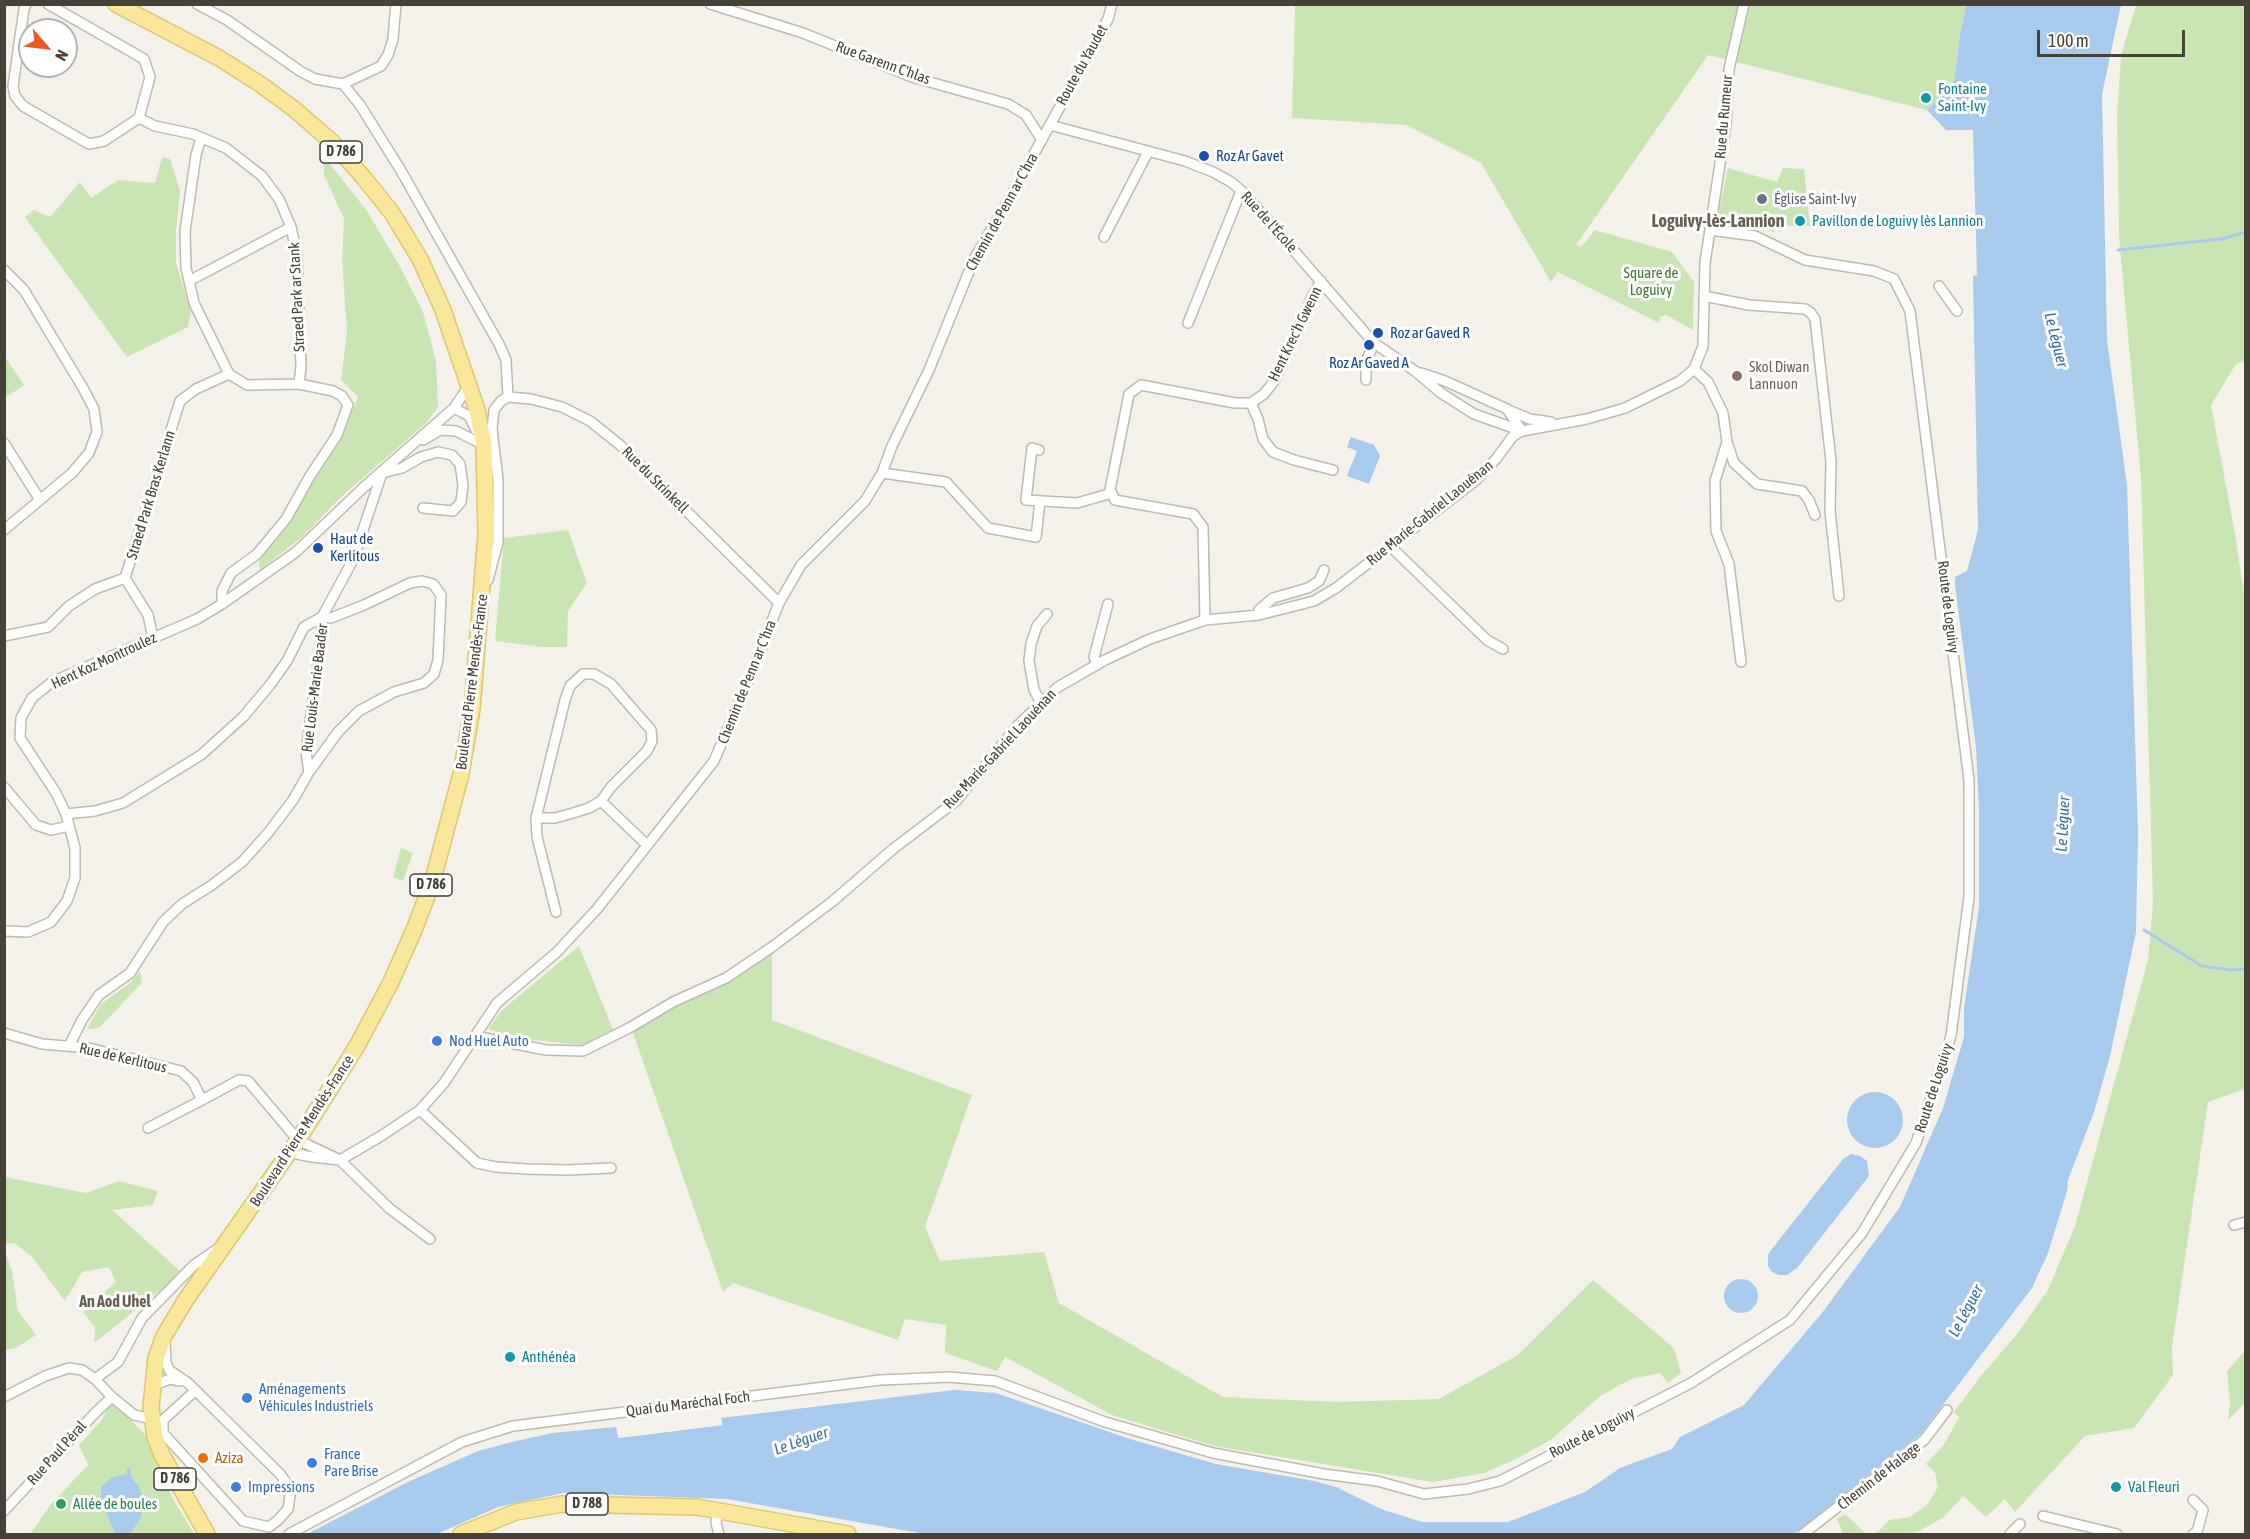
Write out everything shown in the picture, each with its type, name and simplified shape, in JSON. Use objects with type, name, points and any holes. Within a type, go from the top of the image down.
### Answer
[{"type":"main road","name":"Boulevard Pierre Mendès-France","points":[[116,4],[219,58],[294,109],[332,142],[392,213],[420,259],[443,310],[477,410],[484,445],[487,524],[472,709],[461,774],[432,883],[391,982],[357,1047],[294,1145],[185,1301],[164,1336],[156,1358],[152,1386],[152,1419],[162,1455],[207,1534]]},
{"type":"main road","name":"D 788","points":[[461,1534],[516,1512],[562,1504],[664,1506],[718,1510],[848,1534]]},
{"type":"street","points":[[26,4],[13,86],[15,96],[23,106],[89,144],[104,141],[139,118],[150,77],[144,59],[48,4]]},
{"type":"street","points":[[197,4],[227,20],[300,71],[315,79],[343,84],[381,66],[385,61],[393,39],[396,4]]},
{"type":"street","name":"Rue Garenn C'hlas","points":[[710,4],[803,33],[912,77],[1008,104],[1026,115],[1042,140]]},
{"type":"street","name":"Route du Yaudet","points":[[1050,125],[1108,19],[1112,4]]},
{"type":"street","name":"Rue du Rumeur","points":[[1710,230],[1726,124],[1729,69],[1744,4]]},
{"type":"street","points":[[343,84],[360,105],[400,169],[507,360],[508,397],[501,400],[494,410],[492,429],[498,480],[498,542],[482,603]]},
{"type":"street","name":"Straed Park ar Stank","points":[[139,118],[155,126],[193,134],[226,148],[261,176],[279,199],[291,227],[297,256],[299,384]]},
{"type":"street","name":"Chemin de Penn ar C'hra","points":[[340,1160],[381,1137],[420,1110],[444,1083],[497,1003],[558,952],[597,909],[714,761],[752,672],[778,603],[801,565],[865,501],[882,473],[929,370],[974,259],[1050,125]]},
{"type":"street","name":"Rue de l'École","points":[[1050,125],[1185,161],[1213,172],[1241,191],[1374,343],[1415,371],[1441,393],[1474,414],[1522,431],[1587,419],[1625,408],[1680,381],[1694,369]]},
{"type":"street","points":[[201,138],[196,154],[184,231],[186,268],[194,303],[229,374],[247,385],[299,384],[333,391],[342,396],[348,405],[337,435],[310,476],[286,519],[256,554],[231,573],[222,591],[222,604]]},
{"type":"street","points":[[1104,237],[1148,152]]},
{"type":"street","points":[[1188,323],[1241,191]]},
{"type":"street","points":[[189,281],[291,227]]},
{"type":"street","points":[[1710,230],[1705,263],[1703,346],[1694,369],[1708,382],[1723,413],[1726,442],[1734,463],[1756,484],[1802,491],[1809,500],[1815,515]]},
{"type":"street","name":"Route de Loguivy","points":[[1106,1422],[1213,1453],[1324,1474],[1377,1481],[1424,1494],[1468,1490],[1500,1481],[1691,1383],[1790,1320],[1862,1233],[1916,1143],[1951,1036],[1969,897],[1969,780],[1910,311],[1894,279],[1874,271],[1805,260],[1755,236],[1710,230]]},
{"type":"street","points":[[4,270],[24,290],[94,409],[97,432],[89,453],[72,473],[4,530]]},
{"type":"street","name":"Hent Krec'h Gwenn","points":[[1251,403],[1264,394],[1275,380],[1321,281]]},
{"type":"street","points":[[1939,286],[1957,310]]},
{"type":"street","points":[[1704,296],[1749,305],[1805,309],[1815,319],[1831,461],[1830,511],[1839,596]]},
{"type":"street","points":[[1366,380],[1366,362],[1374,343]]},
{"type":"street","name":"Rue de l'École","points":[[1415,371],[1445,381],[1507,410],[1522,431]]},
{"type":"street","name":"Straed Park Bras Kerlann","points":[[153,638],[148,615],[125,578],[180,401],[196,389],[229,374]]},
{"type":"street","points":[[1114,497],[1110,490],[1129,394],[1141,385],[1235,404],[1251,403],[1263,439],[1273,452],[1293,460],[1333,470]]},
{"type":"street","name":"Hent Koz Montroulez","points":[[4,931],[28,932],[51,922],[67,901],[75,878],[75,848],[66,814],[56,793],[20,738],[21,718],[32,698],[52,682],[197,618],[222,604],[296,552],[349,500],[454,408],[468,387]]},
{"type":"street","name":"Rue du Strinkell","points":[[508,397],[531,399],[562,407],[590,421],[620,445],[778,603]]},
{"type":"street","points":[[454,408],[470,416],[484,445]]},
{"type":"street","points":[[1507,410],[1539,422],[1556,423],[1587,419]]},
{"type":"street","name":"Hent Koz Montroulez","points":[[412,447],[440,430],[456,430],[484,445]]},
{"type":"street","name":"Rue Marie-Gabriel Laouénan","points":[[475,1036],[546,1050],[583,1051],[631,1027],[673,1002],[726,978],[833,901],[893,849],[956,801],[1018,725],[1058,687],[1150,639],[1205,620],[1259,615],[1314,602],[1336,588],[1475,481],[1496,459],[1513,436],[1522,431]]},
{"type":"street","points":[[1726,442],[1715,481],[1716,531],[1729,564],[1741,662]]},
{"type":"street","points":[[4,443],[40,500]]},
{"type":"street","points":[[1039,450],[1032,448],[1026,500],[1077,503],[1114,497],[1192,514],[1203,527],[1205,620]]},
{"type":"street","points":[[66,814],[95,811],[123,803],[201,755],[243,717],[287,661],[304,627],[322,617],[352,560],[382,472],[402,468],[421,457],[438,452],[452,455],[460,464],[463,485],[461,502],[453,511],[423,508]]},
{"type":"street","points":[[882,473],[946,482],[988,528],[1036,537],[1040,501]]},
{"type":"street","points":[[1390,546],[1486,640],[1503,649]]},
{"type":"street","points":[[1259,615],[1259,610],[1273,598],[1308,588],[1319,580],[1324,570]]},
{"type":"street","points":[[4,636],[48,627],[69,606],[95,589],[125,578]]},
{"type":"street","name":"Rue Louis-Marie Baader","points":[[69,1046],[82,1020],[99,995],[130,973],[163,922],[182,904],[212,885],[242,861],[268,833],[338,732],[359,711],[394,692],[424,683],[434,674],[438,660],[441,595],[433,584],[416,582],[332,618],[322,617],[322,633],[306,752],[309,772]]},
{"type":"street","points":[[1097,665],[1094,657],[1108,604]]},
{"type":"street","points":[[1041,703],[1034,690],[1029,661],[1031,644],[1037,626],[1047,614]]},
{"type":"street","points":[[536,818],[555,818],[589,808],[600,801],[647,751],[652,741],[651,730],[611,684],[594,674],[583,674],[570,686],[536,818],[537,837],[556,912]]},
{"type":"street","points":[[4,787],[36,825],[51,830],[69,826]]},
{"type":"street","points":[[600,801],[647,845]]},
{"type":"street","name":"Rue de Kerlitous","points":[[4,1033],[42,1044],[89,1048],[181,1071],[193,1082],[202,1100]]},
{"type":"street","points":[[148,1128],[239,1080],[248,1081],[294,1145],[340,1160],[389,1208],[430,1239]]},
{"type":"street","points":[[420,1110],[477,1163],[526,1169],[611,1168]]},
{"type":"street","points":[[2234,1225],[2246,1222]]},
{"type":"street","points":[[95,1379],[118,1362],[142,1318],[194,1265],[228,1242]]},
{"type":"street","points":[[164,1336],[166,1362],[169,1370],[188,1383],[279,1474],[291,1489],[288,1509],[269,1527],[243,1521],[163,1433],[164,1420],[195,1391]]},
{"type":"street","points":[[4,1397],[45,1376],[69,1368],[82,1370],[95,1379],[134,1415],[152,1419]]},
{"type":"street","name":"Quai du Maréchal Foch","points":[[289,1534],[462,1442],[513,1426],[880,1380],[950,1377],[995,1381],[1106,1422]]},
{"type":"street","points":[[152,1386],[170,1379],[188,1383]]},
{"type":"street","name":"Rue Paul Péral","points":[[4,1511],[112,1397]]},
{"type":"street","name":"Chemin de Halage","points":[[1803,1534],[1924,1440],[1947,1410]]},
{"type":"street","points":[[2193,1500],[2203,1510],[2197,1532],[2193,1534]]},
{"type":"street","points":[[718,1510],[716,1523],[719,1534]]},
{"type":"street","points":[[2043,1516],[2117,1534]]},
{"type":"street","points":[[2010,1534],[2020,1524]]},
{"type":"green space","name":"Square de Loguivy","points":[[1295,5],[1966,5],[1954,82],[1927,110],[1708,55],[1576,245],[1581,247],[1595,230],[1672,252],[1694,282],[1693,330],[1666,315],[1660,317],[1659,323],[1558,272],[1551,282],[1481,163],[1406,125],[1292,118]]},
{"type":"green space","points":[[2136,5],[2245,5],[2245,361],[2236,364],[2211,405],[2246,607],[2245,1089],[2208,1102],[2172,1347],[2173,1375],[2134,1428],[2085,1436],[2015,1512],[2005,1499],[1986,1517],[1963,1496],[1944,1517],[1919,1531],[1904,1534],[1866,1534],[1878,1532],[1889,1520],[1910,1517],[1927,1505],[1938,1487],[1935,1472],[1926,1464],[1943,1446],[1959,1418],[1954,1412],[2017,1334],[2048,1290],[2075,1226],[2148,960],[2153,903],[2141,478],[2119,236],[2117,117],[2121,56]]},
{"type":"green space","points":[[323,155],[367,211],[398,263],[423,312],[436,360],[438,407],[426,423],[341,497],[301,538],[260,570],[259,561],[288,526],[312,482],[340,441],[358,397],[341,380],[347,333],[342,258],[344,219],[324,175]]},
{"type":"green space","points":[[162,157],[170,159],[180,191],[176,263],[191,312],[188,327],[127,357],[25,217],[34,210],[50,217],[80,182],[91,198],[118,180],[155,183]]},
{"type":"green space","points":[[1728,168],[1777,182],[1783,168],[1804,169],[1810,226],[1776,226],[1774,232],[1718,216]]},
{"type":"green space","points":[[4,355],[24,385],[5,398],[4,398]]},
{"type":"green space","points":[[568,530],[587,583],[568,611],[567,647],[543,647],[495,641],[504,538]]},
{"type":"green space","points":[[401,848],[413,853],[403,881],[393,877]]},
{"type":"green space","points":[[579,946],[613,1029],[582,1045],[524,1039],[488,1029],[502,1010]]},
{"type":"green space","points":[[772,947],[772,1020],[972,1095],[925,1227],[940,1261],[1044,1252],[1059,1303],[1223,1397],[1337,1402],[1439,1399],[1518,1355],[1593,1280],[1674,1348],[1681,1373],[1668,1383],[1660,1373],[1631,1379],[1600,1396],[1552,1439],[1516,1459],[1484,1473],[1433,1482],[1214,1446],[1112,1415],[1005,1357],[997,1371],[945,1353],[946,1325],[905,1319],[898,1340],[733,1283],[723,1292],[631,1027]]},
{"type":"green space","points":[[140,971],[142,983],[99,1028],[87,1029],[101,1004],[129,984]]},
{"type":"green space","points":[[5,1177],[86,1193],[119,1181],[158,1191],[153,1205],[112,1210],[181,1272],[94,1343],[95,1327],[83,1312],[116,1282],[109,1267],[82,1272],[65,1301],[33,1258],[15,1243],[5,1244]]},
{"type":"green space","points":[[5,1252],[12,1271],[18,1311],[36,1335],[16,1348],[5,1350]]},
{"type":"green space","points":[[2245,1351],[2245,1403],[2228,1420],[2230,1402],[2227,1371]]},
{"type":"green space","points":[[110,1400],[149,1438],[152,1451],[173,1499],[194,1534],[30,1534],[52,1503],[88,1465],[79,1445],[102,1420]]},
{"type":"green space","points":[[1845,1514],[1866,1534],[1843,1534],[1837,1519]]},
{"type":"water","name":"Le Léguer","points":[[1966,5],[2121,5],[2102,94],[2107,340],[2127,485],[2138,833],[2136,932],[2110,1056],[2094,1112],[2068,1180],[2067,1191],[2048,1253],[2032,1288],[1920,1435],[1794,1534],[925,1534],[727,1499],[563,1493],[498,1507],[437,1534],[307,1534],[408,1482],[478,1451],[552,1433],[616,1427],[619,1438],[722,1425],[721,1418],[954,1390],[996,1393],[1130,1439],[1216,1464],[1336,1487],[1381,1509],[1422,1522],[1508,1522],[1585,1492],[1620,1468],[1672,1449],[1680,1437],[1744,1405],[1822,1313],[1900,1207],[1943,1108],[1964,1037],[1964,1008],[1979,907],[1979,809],[1976,747],[1955,585],[1955,577],[1967,571],[1978,530],[1973,276],[1977,275],[1973,130],[1946,130],[1927,110],[1954,82]]},
{"type":"water","points":[[1351,437],[1374,445],[1380,456],[1369,484],[1347,476],[1357,451],[1347,447]]},
{"type":"water","points":[[1875,1092],[1890,1097],[1898,1105],[1903,1120],[1898,1135],[1890,1143],[1875,1148],[1860,1143],[1852,1135],[1847,1120],[1852,1105],[1860,1097]]},
{"type":"water","points":[[1851,1154],[1867,1161],[1869,1176],[1797,1268],[1787,1275],[1772,1272],[1768,1266],[1768,1254],[1843,1159]]},
{"type":"water","points":[[1741,1279],[1753,1284],[1758,1296],[1753,1308],[1741,1313],[1729,1308],[1724,1296],[1729,1284]]},
{"type":"water","points":[[127,1468],[130,1468],[131,1477],[139,1487],[145,1503],[140,1519],[130,1534],[115,1534],[101,1499],[101,1487],[111,1478],[127,1474]]},
{"type":"pier","points":[[721,1415],[722,1425],[618,1438],[616,1424],[619,1425],[621,1434],[718,1423],[718,1417]]},
{"type":"waterway","points":[[2118,250],[2221,239],[2246,232]]},
{"type":"waterway","points":[[2144,930],[2202,966],[2230,970],[2246,969]]},
{"type":"place","name":"Fontaine Saint-Ivy","points":[[1926,98]]},
{"type":"place","name":"Roz Ar Gavet","points":[[1204,156]]},
{"type":"place","name":"Église Saint-Ivy","points":[[1762,199]]},
{"type":"place","name":"Pavillon de Loguivy lès Lannion","points":[[1800,221]]},
{"type":"place","name":"Roz ar Gaved R","points":[[1378,333]]},
{"type":"place","name":"Roz Ar Gaved A","points":[[1369,345]]},
{"type":"place","name":"Skol Diwan Lannuon","points":[[1737,376]]},
{"type":"place","name":"Haut de Kerlitous","points":[[318,548]]},
{"type":"place","name":"Nod Huel Auto","points":[[437,1041]]},
{"type":"place","name":"Anthénéa","points":[[510,1357]]},
{"type":"place","name":"Aménagements Véhicules Industriels","points":[[247,1398]]},
{"type":"place","name":"Aziza","points":[[203,1458]]},
{"type":"place","name":"France Pare Brise","points":[[312,1463]]},
{"type":"place","name":"Impressions","points":[[236,1487]]},
{"type":"place","name":"Val Fleuri","points":[[2116,1487]]},
{"type":"place","name":"Allée de boules","points":[[61,1504]]},
{"type":"district","name":"Loguivy-lès-Lannion","points":[[1718,221]]},
{"type":"district","name":"An Aod Uhel","points":[[115,1302]]}]
